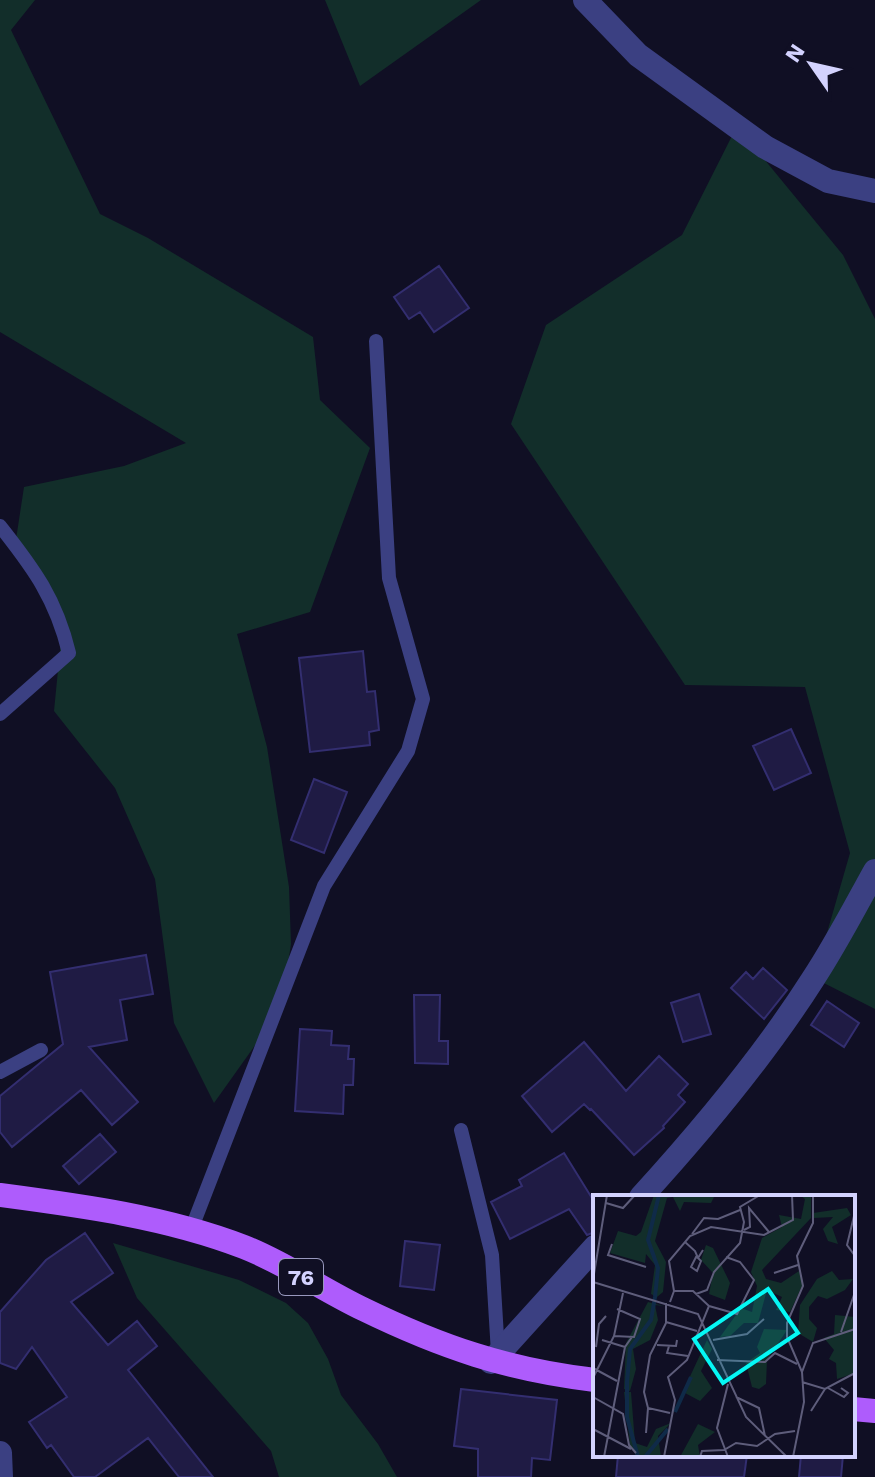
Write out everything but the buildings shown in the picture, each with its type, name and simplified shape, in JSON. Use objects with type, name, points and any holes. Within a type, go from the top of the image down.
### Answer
[{"type":"main road","name":"76","points":[[0,1195],[168,1222],[246,1248],[363,1309],[449,1348],[593,1380]]},
{"type":"main road","points":[[855,1409],[875,1411]]},
{"type":"street","points":[[585,0],[638,55],[765,147],[828,181],[875,191]]},
{"type":"street","points":[[643,1195],[688,1147],[778,1029],[814,978],[875,871]]},
{"type":"street","points":[[494,1358],[593,1249]]},
{"type":"street","points":[[0,1453],[1,1477]]},
{"type":"lane","points":[[191,1230],[324,886],[408,751],[423,699],[389,578],[376,341]]},
{"type":"lane","points":[[0,526],[38,573],[63,628],[69,653],[0,714]]},
{"type":"lane","points":[[0,1072],[41,1050]]},
{"type":"lane","points":[[461,1130],[492,1255],[494,1358]]},
{"type":"green space","points":[[0,0],[35,0],[11,30],[100,214],[148,238],[313,337],[320,400],[370,448],[310,612],[237,634],[267,747],[289,887],[291,944],[281,1009],[214,1103],[174,1023],[155,879],[115,788],[54,711],[63,619],[15,546],[24,487],[124,466],[186,443],[0,332]]},
{"type":"green space","points":[[325,0],[481,0],[360,86]]},
{"type":"green space","points":[[737,126],[843,255],[875,319],[875,1009],[814,978],[850,853],[805,687],[685,685],[511,424],[546,325],[682,235]]},
{"type":"green space","points":[[113,1243],[239,1280],[286,1303],[308,1323],[328,1359],[341,1395],[378,1444],[397,1477],[279,1477],[271,1451],[137,1298]]}]
